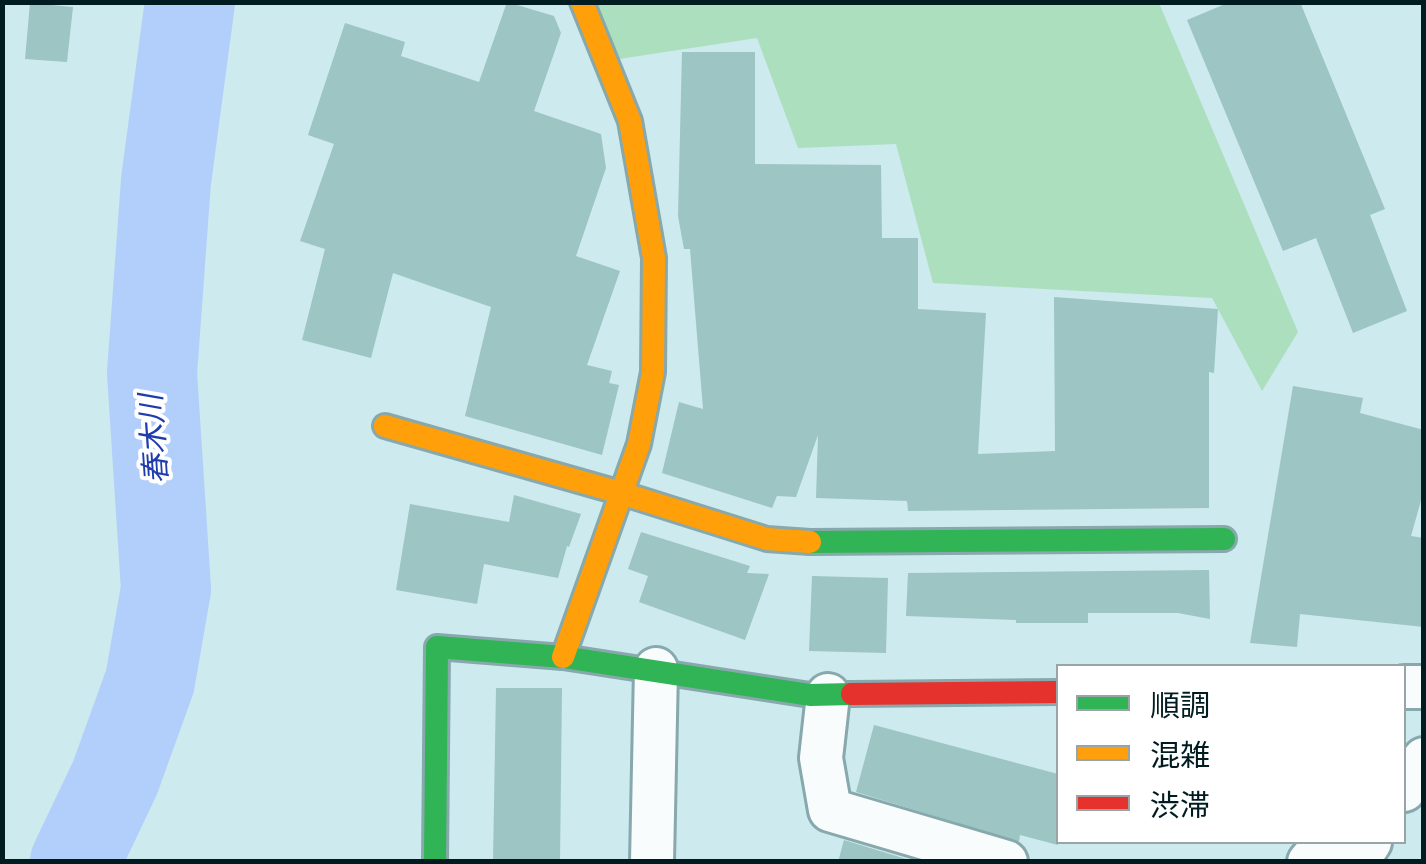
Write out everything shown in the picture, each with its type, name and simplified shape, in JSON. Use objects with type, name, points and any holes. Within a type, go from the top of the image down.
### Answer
[{"type":"street","points":[[564,656],[639,444],[654,372],[654,258],[630,121],[582,2]]},
{"type":"street","points":[[385,426],[767,539],[826,543],[1224,539]]},
{"type":"street","points":[[435,862],[437,647],[564,656],[828,695],[1056,692]]},
{"type":"street","points":[[652,862],[656,669]]},
{"type":"street","points":[[828,695],[821,758],[830,810],[1006,862]]},
{"type":"green space","points":[[582,3],[1159,3],[1298,332],[1262,391],[1212,298],[933,283],[896,144],[798,148],[757,38],[606,61]]},
{"type":"building","points":[[507,2],[554,16],[561,33],[534,111],[601,134],[606,168],[576,256],[620,271],[587,365],[612,371],[609,383],[619,385],[602,455],[465,416],[491,307],[393,273],[371,358],[302,340],[325,249],[300,241],[334,144],[308,135],[345,23],[405,42],[401,56],[479,82]]},
{"type":"building","points":[[1230,2],[1300,2],[1385,209],[1370,215],[1407,311],[1353,333],[1316,238],[1283,251],[1187,20]]},
{"type":"building","points":[[30,3],[73,7],[67,62],[25,59]]},
{"type":"building","points":[[682,52],[755,52],[755,164],[881,165],[882,238],[918,238],[918,309],[986,313],[978,454],[1055,451],[1054,297],[1218,309],[1214,373],[1209,372],[1209,508],[908,511],[907,501],[816,498],[818,435],[796,497],[777,496],[772,508],[662,473],[679,402],[703,409],[690,249],[684,249],[678,216]]},
{"type":"building","points":[[1293,386],[1363,398],[1360,413],[1424,430],[1424,490],[1411,536],[1424,538],[1424,627],[1300,614],[1297,647],[1250,643]]},
{"type":"building","points":[[514,495],[581,514],[558,578],[484,564],[477,604],[396,590],[410,504],[509,522]]},
{"type":"building","points":[[641,532],[750,566],[747,573],[769,574],[745,640],[639,602],[648,576],[628,569]]},
{"type":"building","points":[[1209,570],[1210,619],[1178,613],[1088,613],[1088,623],[1016,623],[906,616],[908,573]]},
{"type":"building","points":[[812,576],[888,578],[886,653],[809,651]]},
{"type":"building","points":[[496,688],[562,688],[560,862],[493,862]]},
{"type":"building","points":[[874,725],[1056,773],[1058,845],[1020,835],[1019,842],[856,792]]},
{"type":"building","points":[[844,840],[916,862],[838,862]]},
{"type":"waterway","name":"春木川","points":[[75,862],[115,778],[150,681],[166,589],[152,373],[166,181],[190,2]]},
{"type":"traffic: fast","points":[[810,542],[1224,539]]},
{"type":"traffic: fast","points":[[435,862],[437,647],[563,657],[810,695],[852,694]]},
{"type":"traffic: slow","points":[[563,657],[639,444],[653,372],[654,258],[630,121],[582,2]]},
{"type":"traffic: slow","points":[[385,426],[767,539],[810,542]]},
{"type":"traffic: jam","points":[[852,694],[1056,692]]}]
